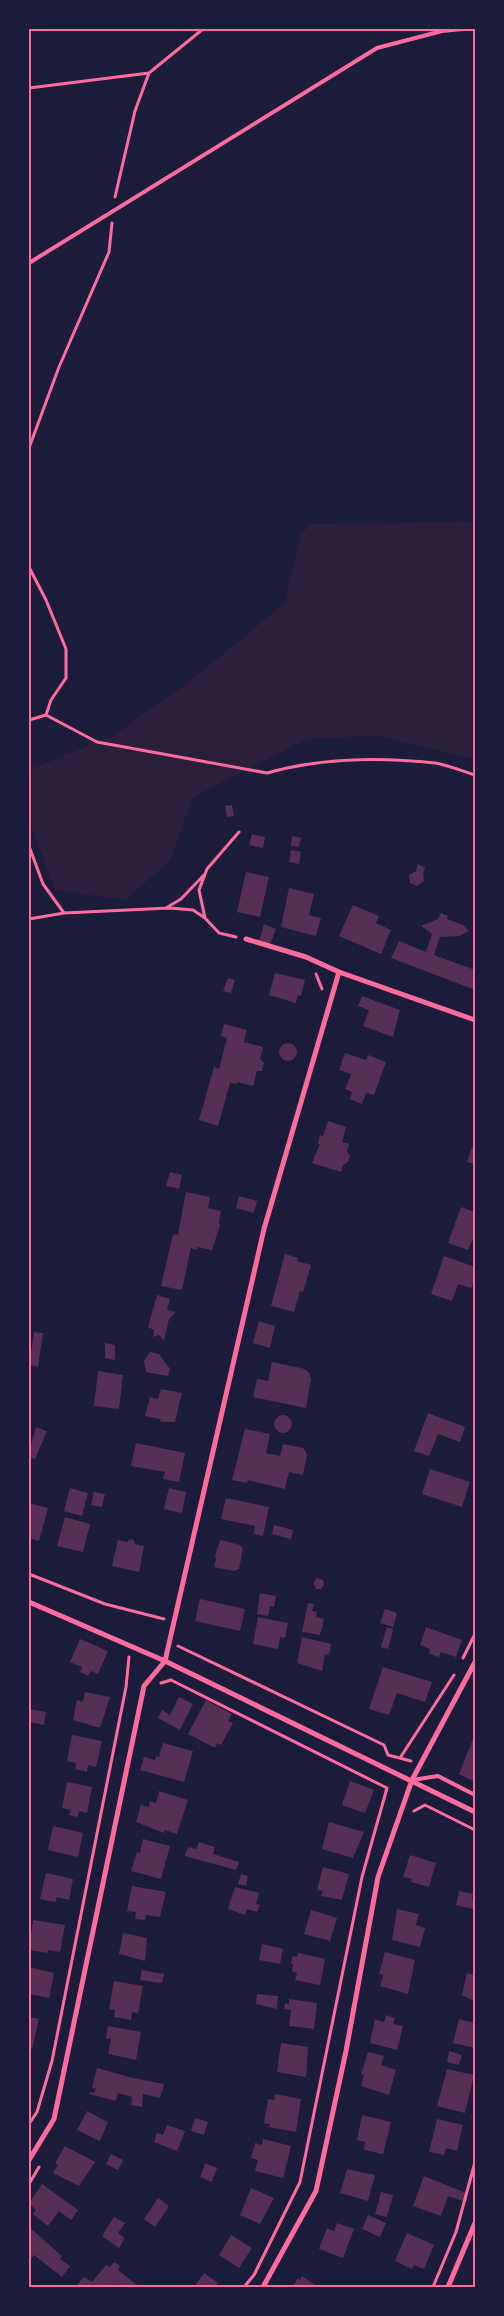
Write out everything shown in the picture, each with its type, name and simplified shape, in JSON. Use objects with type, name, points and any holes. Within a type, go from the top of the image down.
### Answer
[{"type":"street","points":[[246,940],[306,957],[339,972],[475,1020]]},
{"type":"street","points":[[29,2160],[54,2119],[144,1686],[165,1661],[264,1229],[339,972]]},
{"type":"street","points":[[29,1602],[165,1661],[475,1812]]},
{"type":"street","points":[[263,2287],[316,2191],[346,2051],[378,1877],[412,1780],[475,1662]]},
{"type":"street","points":[[448,2287],[475,2223]]},
{"type":"lane","points":[[29,264],[377,48],[442,31],[462,29]]},
{"type":"lane","points":[[412,1780],[438,1776],[475,1795]]},
{"type":"path","points":[[29,448],[63,357],[109,252],[116,185],[135,111],[149,73],[203,29]]},
{"type":"path","points":[[29,88],[149,73]]},
{"type":"path","points":[[29,567],[46,600],[66,649],[66,678],[51,700],[46,715]]},
{"type":"path","points":[[29,720],[46,715],[98,742],[267,773],[291,766],[370,759],[436,764],[475,775]]},
{"type":"path","points":[[165,909],[182,899],[239,832]]},
{"type":"path","points":[[29,846],[43,884],[64,913]]},
{"type":"path","points":[[205,873],[199,890],[206,918]]},
{"type":"path","points":[[29,919],[64,913],[165,909],[193,910],[206,918],[219,933],[246,940]]},
{"type":"path","points":[[29,1574],[105,1604],[174,1621]]},
{"type":"path","points":[[462,1659],[475,1634]]},
{"type":"path","points":[[170,1642],[384,1745],[388,1755],[421,1764]]},
{"type":"path","points":[[29,2124],[37,2112],[52,2061],[126,1687],[130,1656],[121,1652]]},
{"type":"path","points":[[400,1758],[458,1667]]},
{"type":"path","points":[[157,1686],[162,1682],[171,1680],[386,1788],[362,1877],[300,2182],[254,2275],[244,2287]]},
{"type":"path","points":[[29,2184],[44,2159]]},
{"type":"path","points":[[433,2287],[456,2232],[475,2162]]},
{"type":"shaded area","points":[[475,522],[475,759],[376,735],[304,740],[193,797],[170,861],[125,900],[55,890],[29,821],[29,770],[114,735],[193,679],[285,603],[300,535],[311,524]]},
{"type":"building","points":[[232,805],[234,816],[227,817],[225,806]]},
{"type":"building","points":[[252,834],[265,837],[263,848],[249,845]]},
{"type":"building","points":[[292,836],[301,838],[299,847],[291,846]]},
{"type":"building","points":[[291,850],[301,852],[299,864],[289,862]]},
{"type":"building","points":[[418,864],[425,868],[423,874],[424,881],[417,886],[410,883],[409,875],[416,871]]},
{"type":"building","points":[[246,872],[269,877],[260,917],[237,912]]},
{"type":"building","points":[[289,888],[314,894],[309,915],[321,918],[316,936],[281,927]]},
{"type":"building","points":[[353,905],[379,916],[376,923],[391,930],[381,954],[339,936]]},
{"type":"building","points":[[441,913],[448,916],[447,919],[463,925],[469,931],[459,936],[440,937],[434,955],[475,970],[475,990],[391,958],[399,941],[426,952],[432,934],[421,926],[438,919]]},
{"type":"building","points":[[264,924],[276,929],[270,945],[259,941]]},
{"type":"building","points":[[275,973],[305,980],[301,996],[298,995],[296,1003],[269,995]]},
{"type":"building","points":[[228,978],[235,980],[231,993],[223,991]]},
{"type":"building","points":[[362,996],[400,1010],[393,1037],[363,1026],[369,1010],[358,1006]]},
{"type":"building","points":[[224,1024],[247,1030],[244,1042],[263,1047],[260,1059],[264,1063],[262,1071],[257,1071],[253,1086],[237,1082],[237,1084],[230,1083],[218,1126],[199,1120],[214,1067],[219,1069],[227,1038],[221,1036]]},
{"type":"building","points":[[288,1043],[294,1046],[297,1052],[294,1058],[288,1061],[282,1058],[279,1052],[282,1046]]},
{"type":"building","points":[[345,1053],[366,1060],[368,1055],[386,1062],[374,1095],[366,1093],[362,1104],[350,1099],[352,1092],[345,1089],[351,1074],[339,1070]]},
{"type":"building","points":[[328,1121],[346,1127],[342,1142],[349,1144],[347,1152],[350,1156],[348,1162],[343,1165],[341,1172],[312,1163],[320,1144],[318,1144],[320,1135],[323,1136]]},
{"type":"building","points":[[472,1147],[475,1148],[475,1164],[467,1162]]},
{"type":"building","points":[[170,1172],[182,1175],[179,1189],[166,1186]]},
{"type":"building","points":[[186,1192],[210,1197],[208,1208],[221,1211],[220,1225],[212,1250],[197,1247],[197,1250],[191,1248],[182,1290],[161,1286],[173,1234],[178,1235]]},
{"type":"building","points":[[239,1196],[257,1201],[254,1213],[236,1208]]},
{"type":"building","points":[[461,1207],[475,1212],[475,1234],[468,1250],[448,1243]]},
{"type":"building","points":[[285,1254],[298,1258],[297,1261],[311,1265],[303,1292],[300,1291],[294,1312],[271,1306]]},
{"type":"building","points":[[444,1256],[475,1267],[475,1280],[471,1288],[458,1284],[452,1301],[431,1294]]},
{"type":"building","points":[[157,1295],[170,1299],[167,1310],[176,1312],[169,1319],[164,1340],[159,1335],[153,1337],[154,1330],[148,1327]]},
{"type":"building","points":[[259,1321],[275,1326],[270,1348],[253,1343]]},
{"type":"building","points":[[34,1332],[43,1333],[38,1367],[29,1365]]},
{"type":"building","points":[[105,1343],[115,1345],[115,1360],[105,1358]]},
{"type":"building","points":[[150,1352],[159,1354],[170,1369],[168,1376],[146,1372],[144,1361]]},
{"type":"building","points":[[272,1362],[305,1369],[309,1373],[311,1379],[306,1408],[253,1397],[257,1379],[268,1381]]},
{"type":"building","points":[[98,1371],[123,1375],[119,1409],[94,1406]]},
{"type":"building","points":[[161,1389],[182,1393],[175,1422],[161,1422],[160,1419],[145,1416],[150,1397],[158,1399]]},
{"type":"building","points":[[428,1413],[465,1427],[460,1442],[438,1434],[429,1456],[414,1451]]},
{"type":"building","points":[[283,1415],[289,1418],[292,1424],[289,1430],[283,1433],[277,1430],[274,1424],[277,1418]]},
{"type":"building","points":[[36,1427],[47,1431],[35,1459],[29,1457],[29,1452]]},
{"type":"building","points":[[245,1429],[270,1434],[266,1453],[280,1456],[283,1444],[303,1448],[307,1454],[303,1475],[289,1472],[285,1489],[248,1480],[247,1483],[232,1480]]},
{"type":"building","points":[[136,1443],[185,1453],[179,1482],[163,1479],[165,1472],[131,1466]]},
{"type":"building","points":[[430,1469],[470,1482],[462,1507],[422,1494]]},
{"type":"building","points":[[70,1488],[88,1493],[82,1516],[64,1511]]},
{"type":"building","points":[[169,1488],[186,1492],[182,1513],[164,1509]]},
{"type":"building","points":[[94,1492],[105,1494],[102,1507],[91,1505]]},
{"type":"building","points":[[226,1498],[269,1507],[263,1536],[254,1534],[255,1526],[221,1519]]},
{"type":"building","points":[[29,1503],[48,1508],[39,1541],[29,1538]]},
{"type":"building","points":[[65,1517],[90,1524],[83,1552],[57,1546]]},
{"type":"building","points":[[274,1525],[293,1530],[291,1539],[272,1534]]},
{"type":"building","points":[[130,1539],[134,1540],[135,1544],[144,1546],[139,1572],[112,1566],[118,1540],[127,1542]]},
{"type":"building","points":[[220,1540],[240,1545],[243,1549],[239,1569],[234,1571],[214,1567]]},
{"type":"building","points":[[317,1578],[323,1580],[324,1585],[321,1589],[316,1589],[313,1583]]},
{"type":"building","points":[[260,1593],[276,1596],[274,1607],[270,1606],[268,1616],[257,1614]]},
{"type":"building","points":[[200,1599],[245,1609],[240,1631],[195,1621]]},
{"type":"building","points":[[308,1603],[314,1604],[312,1611],[317,1612],[316,1617],[324,1619],[320,1635],[302,1632]]},
{"type":"building","points":[[385,1609],[397,1613],[393,1627],[380,1623]]},
{"type":"building","points":[[258,1617],[288,1623],[285,1638],[280,1637],[278,1649],[253,1644]]},
{"type":"building","points":[[387,1627],[393,1629],[388,1649],[381,1647]]},
{"type":"building","points":[[426,1627],[462,1640],[456,1657],[441,1652],[439,1657],[429,1654],[430,1649],[420,1645]]},
{"type":"building","points":[[302,1637],[331,1644],[329,1655],[325,1654],[322,1671],[297,1663]]},
{"type":"building","points":[[80,1639],[108,1651],[98,1674],[91,1671],[88,1676],[80,1672],[82,1667],[70,1662]]},
{"type":"building","points":[[383,1667],[432,1682],[425,1702],[397,1693],[389,1715],[369,1709]]},
{"type":"building","points":[[85,1692],[110,1697],[100,1728],[73,1720],[77,1700],[83,1702]]},
{"type":"building","points":[[179,1697],[193,1704],[180,1730],[158,1718],[162,1710],[170,1715]]},
{"type":"building","points":[[206,1700],[232,1714],[228,1721],[233,1723],[221,1745],[217,1743],[215,1748],[188,1734]]},
{"type":"building","points":[[29,1709],[46,1712],[44,1725],[29,1722]]},
{"type":"building","points":[[475,1734],[475,1782],[459,1774]]},
{"type":"building","points":[[72,1735],[102,1741],[96,1767],[88,1765],[87,1772],[75,1769],[76,1763],[67,1761]]},
{"type":"building","points":[[163,1743],[193,1751],[184,1782],[140,1770],[144,1757],[155,1760],[156,1756],[159,1757]]},
{"type":"building","points":[[350,1781],[374,1790],[365,1813],[342,1805]]},
{"type":"building","points":[[67,1782],[92,1787],[87,1813],[79,1811],[78,1817],[69,1815],[71,1810],[62,1808]]},
{"type":"building","points":[[159,1791],[188,1800],[177,1834],[165,1830],[164,1833],[136,1822],[141,1805],[149,1807],[150,1801],[156,1803]]},
{"type":"building","points":[[329,1822],[364,1832],[353,1858],[322,1849]]},
{"type":"building","points":[[53,1826],[83,1833],[78,1857],[48,1850]]},
{"type":"building","points":[[143,1839],[170,1846],[161,1879],[131,1871],[137,1852],[140,1853]]},
{"type":"building","points":[[199,1842],[215,1847],[213,1854],[239,1862],[236,1870],[185,1856],[188,1847],[196,1849]]},
{"type":"building","points":[[410,1855],[436,1863],[429,1887],[411,1882],[412,1879],[403,1877]]},
{"type":"building","points":[[323,1867],[349,1874],[342,1900],[321,1896],[323,1891],[317,1890]]},
{"type":"building","points":[[46,1873],[73,1879],[69,1900],[57,1897],[55,1902],[40,1899]]},
{"type":"building","points":[[241,1874],[248,1876],[246,1886],[238,1884]]},
{"type":"building","points":[[132,1886],[166,1892],[160,1917],[146,1915],[145,1920],[135,1919],[136,1912],[127,1911]]},
{"type":"building","points":[[235,1887],[259,1893],[256,1904],[260,1905],[257,1912],[247,1909],[245,1915],[228,1909]]},
{"type":"building","points":[[459,1891],[473,1894],[472,1899],[475,1900],[473,1909],[456,1905]]},
{"type":"building","points":[[397,1909],[419,1914],[416,1925],[425,1928],[420,1947],[392,1940]]},
{"type":"building","points":[[311,1910],[337,1918],[330,1941],[304,1934]]},
{"type":"building","points":[[33,1920],[65,1925],[60,1952],[48,1950],[47,1953],[29,1950]]},
{"type":"building","points":[[123,1933],[147,1938],[145,1961],[119,1954]]},
{"type":"building","points":[[262,1944],[283,1949],[280,1964],[259,1960]]},
{"type":"building","points":[[385,1952],[415,1960],[408,1994],[380,1986],[383,1975],[379,1974]]},
{"type":"building","points":[[298,1953],[325,1959],[320,1985],[295,1980],[297,1973],[292,1971],[293,1964],[291,1963],[293,1956],[297,1957]]},
{"type":"building","points":[[29,1967],[54,1973],[49,1998],[29,1994]]},
{"type":"building","points":[[142,1970],[164,1974],[162,1983],[140,1980]]},
{"type":"building","points":[[467,1973],[475,1975],[474,2001],[462,1995]]},
{"type":"building","points":[[114,1981],[143,1986],[138,2013],[132,2012],[131,2020],[114,2017],[115,2010],[109,2009]]},
{"type":"building","points":[[257,1994],[278,1996],[277,2009],[256,2004]]},
{"type":"building","points":[[289,1999],[317,2003],[314,2029],[289,2026],[291,2010],[284,2009],[285,2003],[289,2004]]},
{"type":"building","points":[[386,2015],[395,2018],[393,2024],[403,2026],[397,2050],[370,2043],[375,2019],[384,2022]]},
{"type":"building","points":[[29,2017],[39,2019],[32,2049],[29,2048]]},
{"type":"building","points":[[459,2019],[475,2023],[475,2048],[453,2043]]},
{"type":"building","points":[[108,2026],[141,2032],[136,2060],[108,2054],[111,2039],[106,2038]]},
{"type":"building","points":[[281,2043],[308,2047],[306,2077],[277,2072]]},
{"type":"building","points":[[449,2051],[462,2055],[459,2065],[447,2062]]},
{"type":"building","points":[[368,2052],[384,2056],[381,2065],[396,2070],[389,2095],[361,2086],[364,2075],[361,2074]]},
{"type":"building","points":[[97,2068],[164,2084],[160,2098],[143,2094],[142,2107],[131,2105],[132,2097],[118,2093],[116,2101],[89,2094],[90,2092],[94,2093],[96,2089],[92,2087]]},
{"type":"building","points":[[447,2069],[474,2075],[465,2113],[437,2106]]},
{"type":"building","points":[[275,2094],[301,2099],[296,2132],[269,2127],[270,2124],[264,2123],[268,2099],[274,2100]]},
{"type":"building","points":[[87,2111],[108,2122],[100,2141],[77,2130]]},
{"type":"building","points":[[362,2115],[391,2122],[383,2154],[364,2150],[365,2142],[357,2140]]},
{"type":"building","points":[[195,2118],[208,2122],[204,2135],[191,2131]]},
{"type":"building","points":[[437,2119],[463,2125],[457,2151],[446,2148],[444,2155],[429,2152]]},
{"type":"building","points":[[167,2125],[185,2131],[177,2151],[154,2142],[157,2133],[163,2135]]},
{"type":"building","points":[[263,2139],[291,2146],[283,2178],[255,2171],[258,2160],[251,2158],[255,2143],[262,2145]]},
{"type":"building","points":[[65,2146],[95,2162],[79,2186],[53,2173],[58,2165],[55,2163]]},
{"type":"building","points":[[111,2154],[123,2160],[118,2170],[106,2164]]},
{"type":"building","points":[[205,2163],[217,2168],[212,2182],[200,2177]]},
{"type":"building","points":[[347,2169],[375,2175],[368,2201],[340,2193]]},
{"type":"building","points":[[424,2176],[466,2193],[463,2201],[448,2196],[441,2216],[413,2206]]},
{"type":"building","points":[[42,2184],[78,2210],[71,2220],[59,2211],[48,2226],[33,2214],[36,2210],[29,2203]]},
{"type":"building","points":[[251,2188],[274,2198],[260,2224],[240,2215]]},
{"type":"building","points":[[381,2192],[393,2195],[387,2217],[375,2214]]},
{"type":"building","points":[[158,2198],[169,2206],[155,2227],[144,2219]]},
{"type":"building","points":[[368,2215],[386,2223],[380,2237],[362,2229]]},
{"type":"building","points":[[114,2217],[125,2223],[118,2233],[125,2238],[119,2248],[102,2236]]},
{"type":"building","points":[[337,2223],[354,2229],[343,2258],[319,2249],[327,2228],[334,2231]]},
{"type":"building","points":[[29,2227],[62,2256],[60,2259],[70,2266],[62,2277],[34,2255],[29,2261]]},
{"type":"building","points":[[407,2233],[434,2245],[424,2269],[414,2265],[412,2269],[395,2261]]},
{"type":"building","points":[[231,2235],[252,2248],[239,2268],[219,2255]]},
{"type":"building","points":[[114,2262],[120,2266],[118,2270],[137,2287],[75,2287],[84,2277],[92,2282],[106,2265],[110,2267]]},
{"type":"building","points":[[204,2273],[218,2283],[215,2287],[194,2287]]},
{"type":"building","points":[[302,2276],[318,2287],[292,2287],[298,2278],[300,2280]]}]
